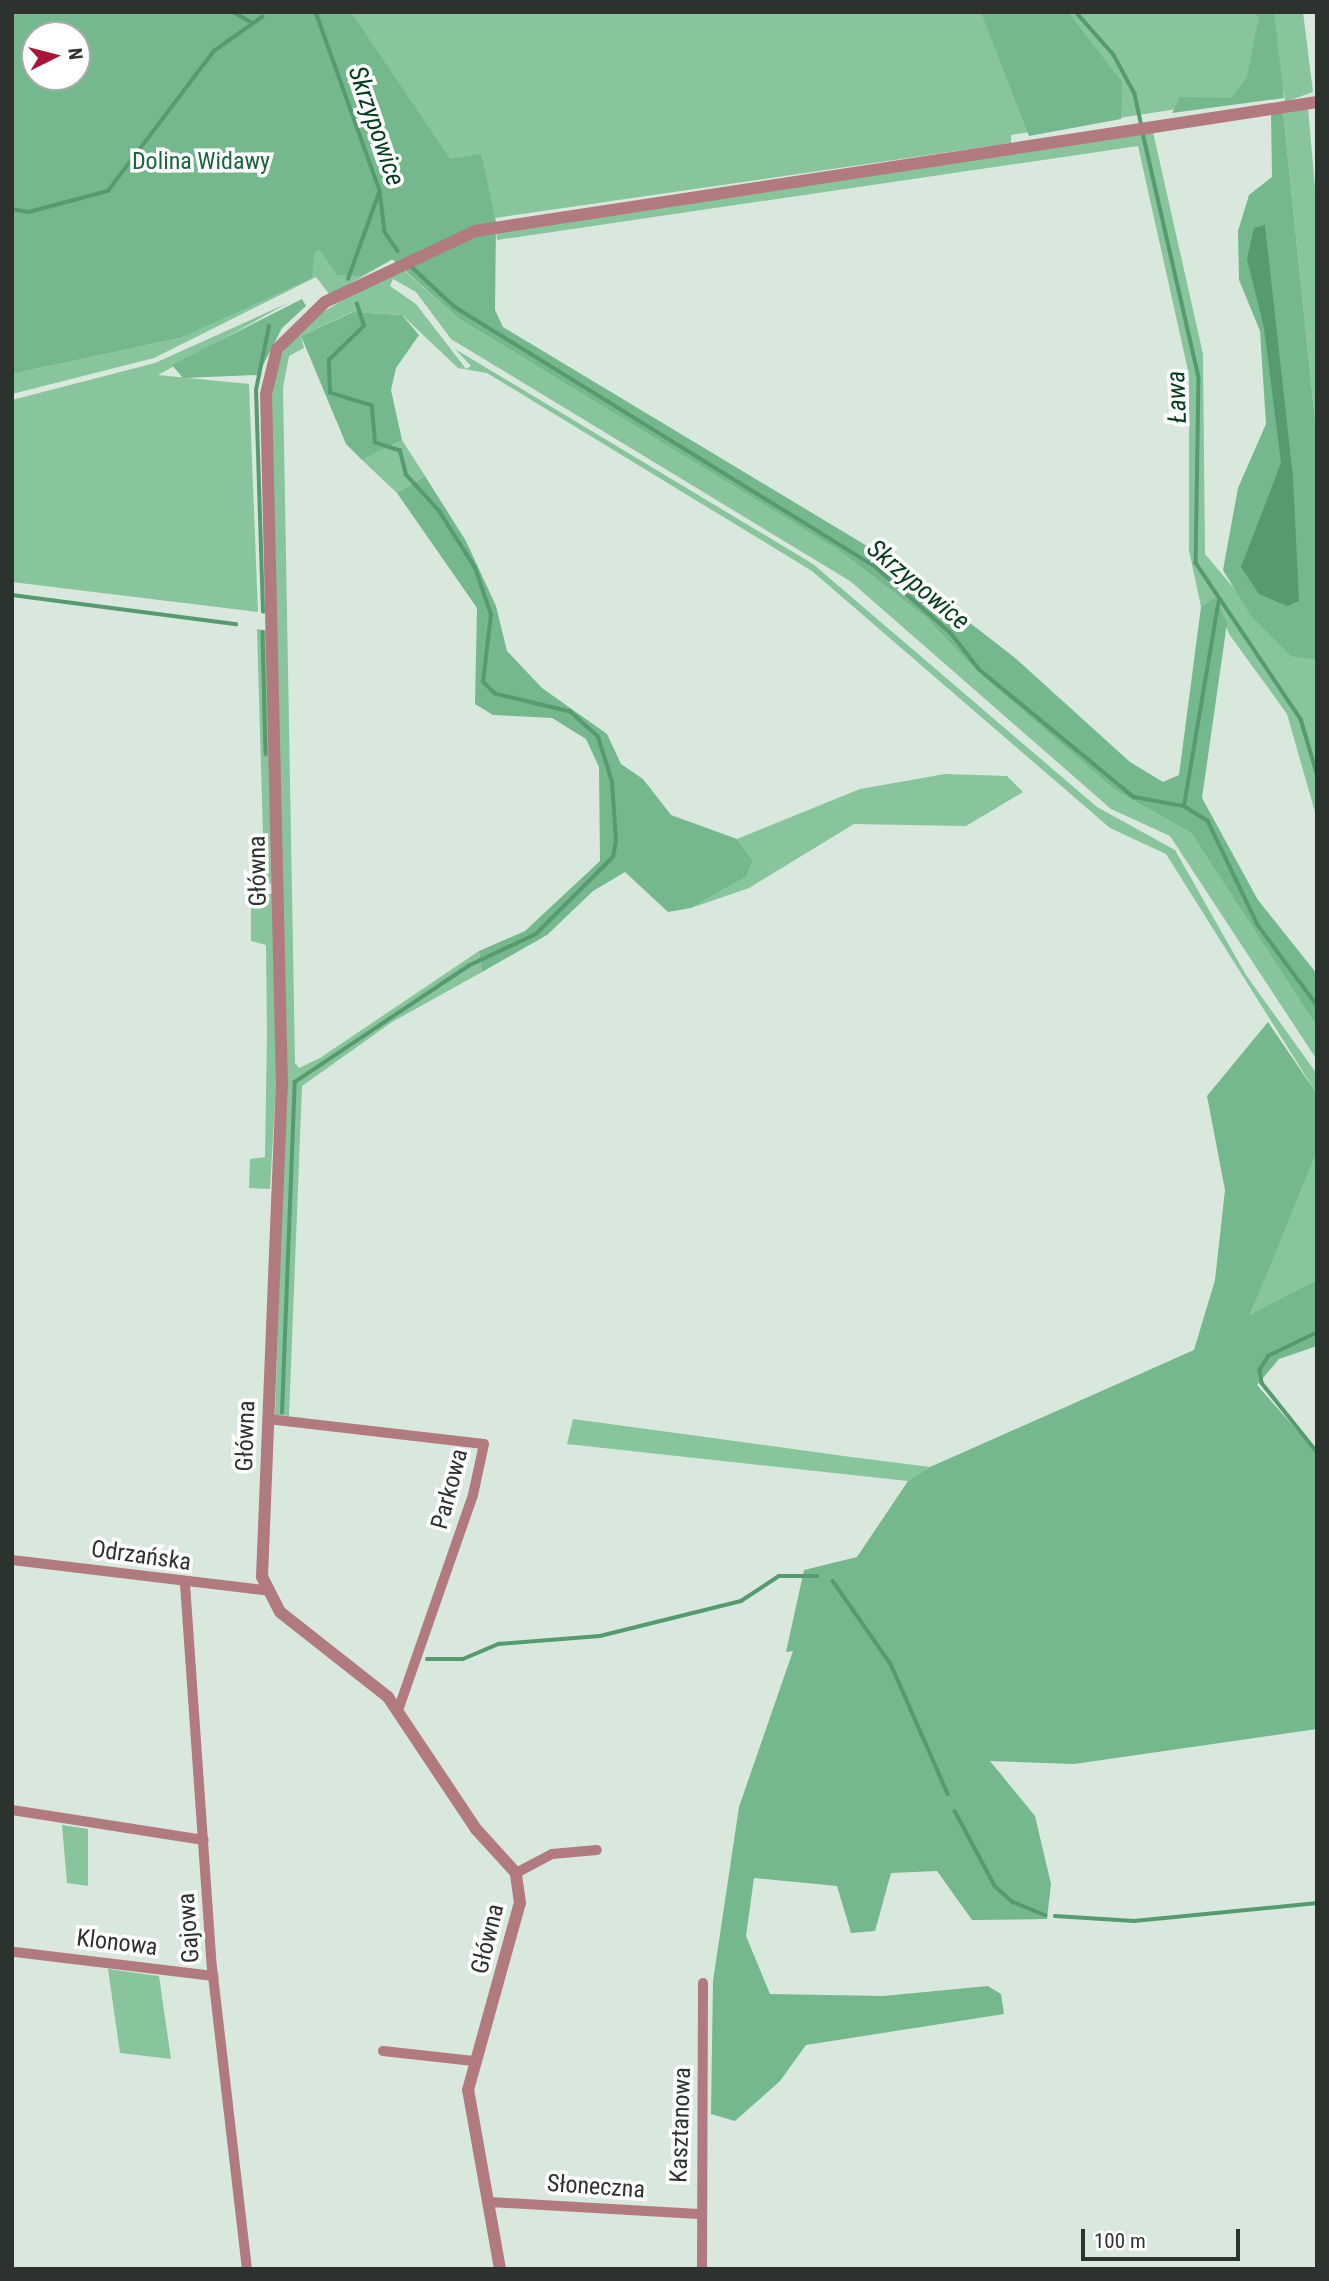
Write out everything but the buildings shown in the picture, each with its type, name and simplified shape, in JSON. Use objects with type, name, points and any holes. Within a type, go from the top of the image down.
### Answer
[{"type":"street","name":"Główna","points":[[500,2269],[490,2202],[468,2095],[473,2061],[520,1903],[516,1873],[476,1829],[398,1710],[375,1684],[280,1612],[265,1590],[268,1419],[282,1053],[267,394],[277,349],[310,312],[396,264],[511,224],[1317,102]]},
{"type":"street","name":"Parkowa","points":[[268,1419],[484,1444],[473,1496],[398,1710]]},
{"type":"street","name":"Odrzańska","points":[[12,1560],[185,1584],[265,1590]]},
{"type":"street","name":"Gajowa","points":[[185,1584],[214,1976],[247,2269]]},
{"type":"street","points":[[12,1810],[204,1840]]},
{"type":"street","points":[[516,1873],[552,1854],[597,1850]]},
{"type":"street","name":"Klonowa","points":[[15,1952],[214,1976]]},
{"type":"street","name":"Kasztanowa","points":[[702,2269],[699,2214],[703,1983]]},
{"type":"street","points":[[383,2051],[473,2061]]},
{"type":"street","name":"Słoneczna","points":[[490,2202],[699,2214]]},
{"type":"green space","name":"Dolina Widawy","points":[[12,12],[1303,12],[1313,92],[1285,102],[1284,92],[1011,135],[1011,143],[495,218],[444,230],[330,295],[316,277],[154,358],[12,394],[12,374],[180,338],[206,325],[12,371]]},
{"type":"green space","points":[[12,12],[351,12],[450,159],[481,154],[496,222],[495,310],[503,327],[882,555],[1014,657],[1130,762],[1163,782],[1179,775],[1201,607],[1215,598],[1227,623],[1202,798],[1258,900],[1317,974],[1317,1027],[1191,833],[1115,790],[981,675],[924,616],[841,552],[458,318],[392,259],[360,276],[337,275],[320,250],[314,252],[312,278],[180,338],[12,374]]},
{"type":"green space","points":[[981,12],[1068,12],[1122,82],[1121,119],[1029,136]]},
{"type":"green space","points":[[1251,12],[1274,12],[1284,98],[1172,113],[1180,97],[1231,98],[1247,77],[1259,16]]},
{"type":"green space","points":[[1308,108],[1317,210],[1317,439],[1283,111]]},
{"type":"green space","points":[[1283,111],[1317,439],[1317,660],[1292,657],[1251,616],[1223,570],[1238,488],[1266,424],[1260,331],[1239,280],[1238,231],[1249,195],[1272,177],[1271,114]]},
{"type":"green space","points":[[1153,132],[1203,354],[1205,554],[1292,657],[1317,660],[1317,819],[1287,714],[1229,634],[1215,599],[1201,607],[1189,550],[1189,375],[1138,146],[497,240],[496,231]]},
{"type":"green space","points":[[399,266],[458,318],[841,552],[924,616],[981,675],[1115,790],[1191,833],[1317,1027],[1317,1060],[1170,836],[1111,809],[850,581],[451,339],[416,292],[393,279],[390,286],[416,304],[466,369],[471,366],[455,349],[813,564],[1097,807],[1175,850],[1246,975],[1317,1074],[1317,1094],[1166,854],[1110,828],[812,571],[487,373],[458,368],[402,315],[352,312],[301,336],[304,348],[289,356],[283,388],[295,1063],[299,1068],[320,1058],[479,951],[482,972],[392,1022],[302,1086],[289,1416],[275,1415],[287,1064],[270,396],[278,360],[300,326]]},
{"type":"green space","points":[[302,299],[306,306],[282,328],[258,375],[183,378],[172,365]]},
{"type":"green space","points":[[288,303],[158,375],[249,384],[258,612],[12,582],[12,400],[155,363]]},
{"type":"green space","points":[[353,312],[402,315],[419,335],[396,368],[391,390],[402,440],[362,460],[346,444],[301,336]]},
{"type":"green space","points":[[402,440],[425,476],[397,493],[362,460]]},
{"type":"green space","points":[[425,476],[466,541],[496,606],[507,651],[542,688],[607,734],[621,764],[643,779],[671,815],[737,839],[753,861],[746,877],[691,908],[668,912],[625,872],[593,891],[547,935],[482,972],[479,951],[525,931],[600,861],[599,767],[586,739],[552,718],[493,715],[475,704],[477,608],[397,493]]},
{"type":"green space","points":[[257,629],[269,631],[271,885],[265,875],[250,875],[250,836],[263,834]]},
{"type":"green space","points":[[945,774],[1007,776],[1023,792],[966,826],[854,824],[749,888],[691,908],[746,877],[753,861],[737,839],[860,789]]},
{"type":"green space","points":[[274,894],[279,1031],[270,1189],[249,1188],[250,1159],[265,1157],[267,1033],[266,945],[251,941],[251,895]]},
{"type":"green space","points":[[1268,1022],[1317,1094],[1317,1150],[1250,1315],[1317,1280],[1317,1346],[1279,1359],[1257,1385],[1317,1453],[1317,1729],[1074,1764],[990,1761],[1035,1816],[1051,1884],[1047,1919],[972,1920],[937,1871],[891,1873],[875,1931],[851,1933],[837,1886],[754,1878],[746,1936],[770,1994],[883,1996],[988,1986],[1001,1994],[1004,2014],[806,2045],[780,2081],[735,2121],[711,2114],[713,1981],[739,1807],[793,1651],[786,1652],[804,1570],[857,1557],[908,1481],[930,1467],[1194,1350],[1215,1280],[1225,1190],[1207,1096]]},
{"type":"green space","points":[[1317,1150],[1317,1280],[1250,1316],[1301,1177]]},
{"type":"green space","points":[[573,1419],[930,1467],[908,1481],[567,1444]]},
{"type":"green space","points":[[62,1825],[88,1829],[88,1886],[67,1883]]},
{"type":"green space","points":[[108,1969],[159,1976],[171,2059],[120,2053]]},
{"type":"shaded area","points":[[1265,225],[1293,477],[1299,601],[1287,606],[1259,594],[1241,567],[1281,463],[1264,328],[1247,259],[1254,228]]},
{"type":"waterway","points":[[233,12],[253,23]]},
{"type":"waterway","name":"Skrzypowice","points":[[316,12],[380,191],[385,232],[398,251]]},
{"type":"waterway","name":"Ława","points":[[1076,12],[1114,55],[1135,94],[1142,126]]},
{"type":"waterway","name":"Skrzypowice","points":[[12,209],[29,212],[108,191],[214,51],[262,17]]},
{"type":"waterway","name":"Ława","points":[[1143,133],[1199,377],[1196,563],[1301,719],[1317,773]]},
{"type":"waterway","points":[[348,279],[379,193]]},
{"type":"waterway","name":"Skrzypowice","points":[[412,267],[455,307],[877,568],[951,633],[979,669],[1134,797],[1184,806],[1208,821],[1258,925],[1317,1005]]},
{"type":"waterway","points":[[282,1413],[295,1082],[468,966],[536,934],[613,857],[616,841],[612,782],[598,737],[570,712],[495,694],[483,682],[491,615],[475,568],[439,511],[406,475],[400,451],[375,443],[372,406],[330,393],[329,360],[364,326],[357,304]]},
{"type":"waterway","points":[[263,612],[256,390],[269,326]]},
{"type":"waterway","points":[[12,595],[236,624]]},
{"type":"waterway","points":[[1184,806],[1219,600]]},
{"type":"waterway","points":[[263,632],[266,754]]},
{"type":"waterway","points":[[1317,1333],[1269,1356],[1260,1370],[1262,1383],[1317,1452]]},
{"type":"waterway","points":[[427,1659],[463,1659],[499,1644],[600,1636],[741,1601],[779,1576],[817,1576]]},
{"type":"waterway","points":[[833,1581],[891,1664],[948,1794]]},
{"type":"waterway","points":[[955,1811],[995,1886],[1013,1902],[1046,1915]]},
{"type":"waterway","points":[[1055,1916],[1134,1921],[1317,1903]]}]
